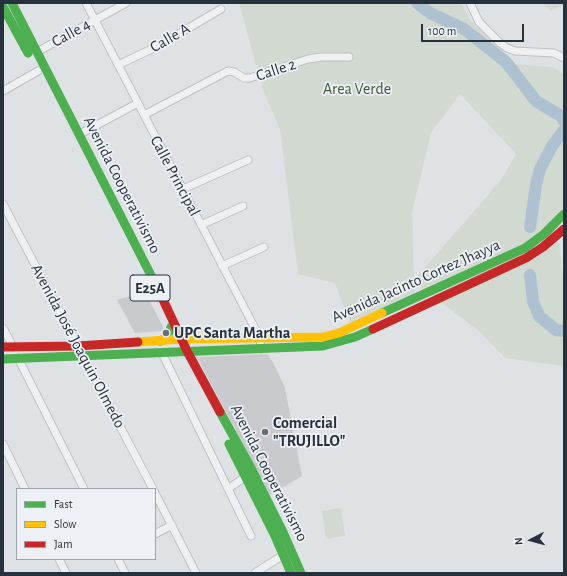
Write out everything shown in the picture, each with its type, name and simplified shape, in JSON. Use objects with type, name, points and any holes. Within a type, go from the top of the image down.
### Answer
[{"type":"main road","name":"Avenida Cooperativismo","points":[[12,3],[151,275],[179,339],[251,468],[283,532],[301,573]]},
{"type":"main road","name":"Avenida Cooperativismo","points":[[3,7],[38,71],[170,327],[179,339]]},
{"type":"main road","name":"Avenida Jacinto Cortez Jhayya","points":[[3,347],[78,346],[179,339],[323,337],[351,328],[525,248],[544,234],[564,214]]},
{"type":"main road","name":"Avenida Jacinto Cortez Jhayya","points":[[187,354],[194,353],[199,350],[323,346],[355,337],[526,258],[543,248],[564,229]]},
{"type":"main road","points":[[160,341],[167,338],[170,327]]},
{"type":"main road","points":[[3,359],[83,355],[162,353],[187,354]]},
{"type":"main road","name":"Avenida Cooperativismo","points":[[187,354],[245,477],[275,536],[291,573]]},
{"type":"street","name":"Calle Principal","points":[[86,3],[260,338],[261,349]]},
{"type":"street","name":"Calle 4","points":[[37,52],[126,3]]},
{"type":"street","points":[[470,3],[479,22],[507,48],[515,51],[554,53],[564,58]]},
{"type":"street","name":"Calle A","points":[[118,66],[158,46],[221,9]]},
{"type":"street","name":"Calle 2","points":[[144,115],[228,71],[234,72],[244,78],[250,78],[308,60],[349,57]]},
{"type":"street","points":[[3,91],[38,71]]},
{"type":"street","points":[[80,134],[138,103]]},
{"type":"street","points":[[183,189],[248,160]]},
{"type":"street","name":"Avenida José Joaquin Olmedo","points":[[3,204],[152,488]]},
{"type":"street","points":[[201,225],[243,206]]},
{"type":"street","points":[[222,266],[264,247]]},
{"type":"street","points":[[3,328],[13,347]]},
{"type":"street","points":[[162,353],[251,536]]},
{"type":"street","points":[[18,358],[83,488]]},
{"type":"street","points":[[3,444],[25,488]]},
{"type":"street","points":[[228,489],[245,477]]},
{"type":"street","points":[[156,495],[196,573]]},
{"type":"street","points":[[156,533],[172,525]]},
{"type":"street","points":[[255,573],[283,555]]},
{"type":"street","points":[[60,560],[66,573]]},
{"type":"street","points":[[118,560],[125,573]]},
{"type":"green space","name":"Area Verde","points":[[239,3],[461,3],[471,21],[514,64],[553,67],[564,75],[564,207],[550,222],[559,244],[564,288],[564,366],[505,358],[479,331],[414,282],[414,294],[350,323],[335,283],[298,274],[280,129],[263,90]],"holes":[[[460,94],[516,154],[501,180],[414,280],[412,212],[431,133]]]},
{"type":"green space","points":[[542,3],[564,3],[564,5],[551,11]]},
{"type":"green space","points":[[341,508],[345,536],[326,539],[322,511]]},
{"type":"building","points":[[145,292],[165,331],[135,333],[117,300]]},
{"type":"building","name":"Comercial \"TRUJILLO\"","points":[[267,354],[273,362],[285,388],[302,476],[270,495],[197,357]]},
{"type":"waterway","points":[[417,3],[430,13],[464,29],[506,62],[536,101],[561,116],[564,121]]},
{"type":"waterway","points":[[530,227],[536,185],[540,169],[552,146],[564,130]]},
{"type":"waterway","points":[[530,275],[533,301],[539,316],[556,330],[564,331]]},
{"type":"traffic: fast","points":[[12,3],[159,291]]},
{"type":"traffic: fast","points":[[3,7],[28,53]]},
{"type":"traffic: fast","points":[[382,313],[525,248],[544,234],[564,214]]},
{"type":"traffic: fast","points":[[160,341],[167,338],[171,327]]},
{"type":"traffic: fast","points":[[3,359],[323,346],[355,337],[373,329]]},
{"type":"traffic: fast","points":[[220,412],[251,468],[283,532],[301,573]]},
{"type":"traffic: fast","points":[[229,444],[275,536],[291,573]]},
{"type":"traffic: slow","points":[[138,342],[182,339],[323,337],[339,333],[382,313]]},
{"type":"traffic: jam","points":[[373,329],[526,258],[543,247],[564,229]]},
{"type":"traffic: jam","points":[[159,291],[187,351],[220,412]]},
{"type":"traffic: jam","points":[[3,347],[78,346],[138,342]]},
{"type":"place","name":"UPC Santa Martha","points":[[166,333]]},
{"type":"place","name":"Comercial \"TRUJILLO\"","points":[[265,432]]}]
